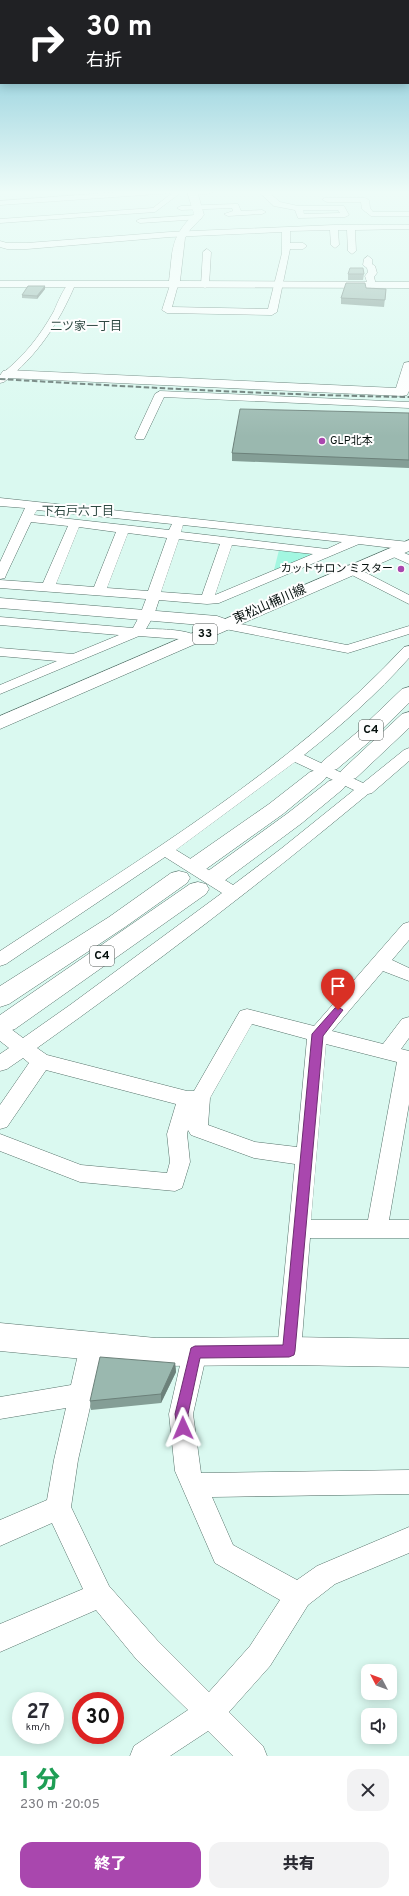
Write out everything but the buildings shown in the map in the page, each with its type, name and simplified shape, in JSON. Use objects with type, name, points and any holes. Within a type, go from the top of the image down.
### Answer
[{"type":"main road","points":[[174,285],[176,273]]},
{"type":"main road","points":[[0,284],[409,285]]},
{"type":"main road","points":[[6,373],[331,390],[402,392],[409,366]]},
{"type":"main road","name":"東松山桶川線","points":[[0,723],[351,569],[406,550]]},
{"type":"main road","points":[[0,603],[217,621],[225,625]]},
{"type":"main road","name":"C4","points":[[0,998],[117,922],[197,881],[295,818],[333,775],[362,738],[409,693]]},
{"type":"main road","name":"C4","points":[[198,864],[276,809],[333,775],[409,718]]},
{"type":"main road","name":"C4","points":[[3,1027],[134,934],[197,881]]},
{"type":"main road","points":[[0,1337],[156,1352],[289,1351],[409,1353]]},
{"type":"street","points":[[205,285],[206,273]]},
{"type":"street","points":[[174,285],[167,310],[272,312],[280,273]]},
{"type":"street","points":[[372,285],[369,276],[373,273]]},
{"type":"street","points":[[6,373],[30,352],[50,326],[66,298],[71,285]]},
{"type":"street","points":[[140,437],[160,394],[409,405]]},
{"type":"street","points":[[0,502],[356,540],[406,550]]},
{"type":"street","points":[[0,575],[16,544],[33,505]]},
{"type":"street","points":[[28,518],[227,540],[328,553]]},
{"type":"street","points":[[0,690],[136,632],[147,615],[173,534],[179,522]]},
{"type":"street","points":[[48,588],[76,523]]},
{"type":"street","points":[[99,592],[124,528]]},
{"type":"street","points":[[207,600],[227,540]]},
{"type":"street","points":[[0,584],[214,600],[356,540]]},
{"type":"street","points":[[0,542],[16,544]]},
{"type":"street","points":[[267,577],[277,547]]},
{"type":"street","points":[[351,569],[409,600]]},
{"type":"street","points":[[0,621],[180,635],[194,639]]},
{"type":"street","points":[[225,625],[348,649],[409,630]]},
{"type":"street","points":[[0,960],[164,850],[294,756],[391,671],[409,650]]},
{"type":"street","points":[[0,652],[75,658]]},
{"type":"street","points":[[0,682],[16,683]]},
{"type":"street","points":[[0,1064],[77,1010],[288,852],[366,790],[409,752]]},
{"type":"street","points":[[294,756],[366,790]]},
{"type":"street","points":[[164,850],[234,893]]},
{"type":"street","points":[[289,1351],[318,1034],[409,928]]},
{"type":"street","points":[[380,962],[409,975]]},
{"type":"street","points":[[0,1142],[80,1173],[175,1182],[180,1162],[177,1134],[194,1099],[247,1016],[408,1058],[377,1229]]},
{"type":"street","points":[[387,1052],[409,1024]]},
{"type":"street","points":[[3,1027],[22,1048],[41,1061],[194,1099]]},
{"type":"street","points":[[0,1121],[41,1061]]},
{"type":"street","points":[[194,1099],[198,1129],[254,1150],[307,1157]]},
{"type":"street","points":[[301,1229],[409,1229]]},
{"type":"street","points":[[92,1346],[66,1460],[58,1508],[100,1595],[146,1650],[253,1756]]},
{"type":"street","points":[[195,1352],[181,1414],[188,1471],[224,1554],[299,1596]]},
{"type":"street","points":[[0,1408],[81,1394]]},
{"type":"street","points":[[194,1484],[409,1482]]},
{"type":"street","points":[[0,1533],[58,1508]]},
{"type":"street","points":[[144,1756],[209,1713],[260,1656],[299,1596],[326,1575],[409,1540]]},
{"type":"street","points":[[0,1638],[100,1595]]},
{"type":"green space","points":[[282,549],[315,553],[316,555],[278,571],[274,570],[279,550]]},
{"type":"railway","points":[[0,379],[256,393],[409,397]]},
{"type":"place","name":"GLP北本","points":[[322,441]]},
{"type":"place","name":"カットサロン ミスター","points":[[401,569]]},
{"type":"district","name":"二ツ家一丁目","points":[[86,327]]},
{"type":"district","name":"下石戸六丁目","points":[[78,512]]},
{"type":"route","points":[[183,1428],[181,1414],[195,1352],[289,1351],[318,1034],[338,1010]]}]
